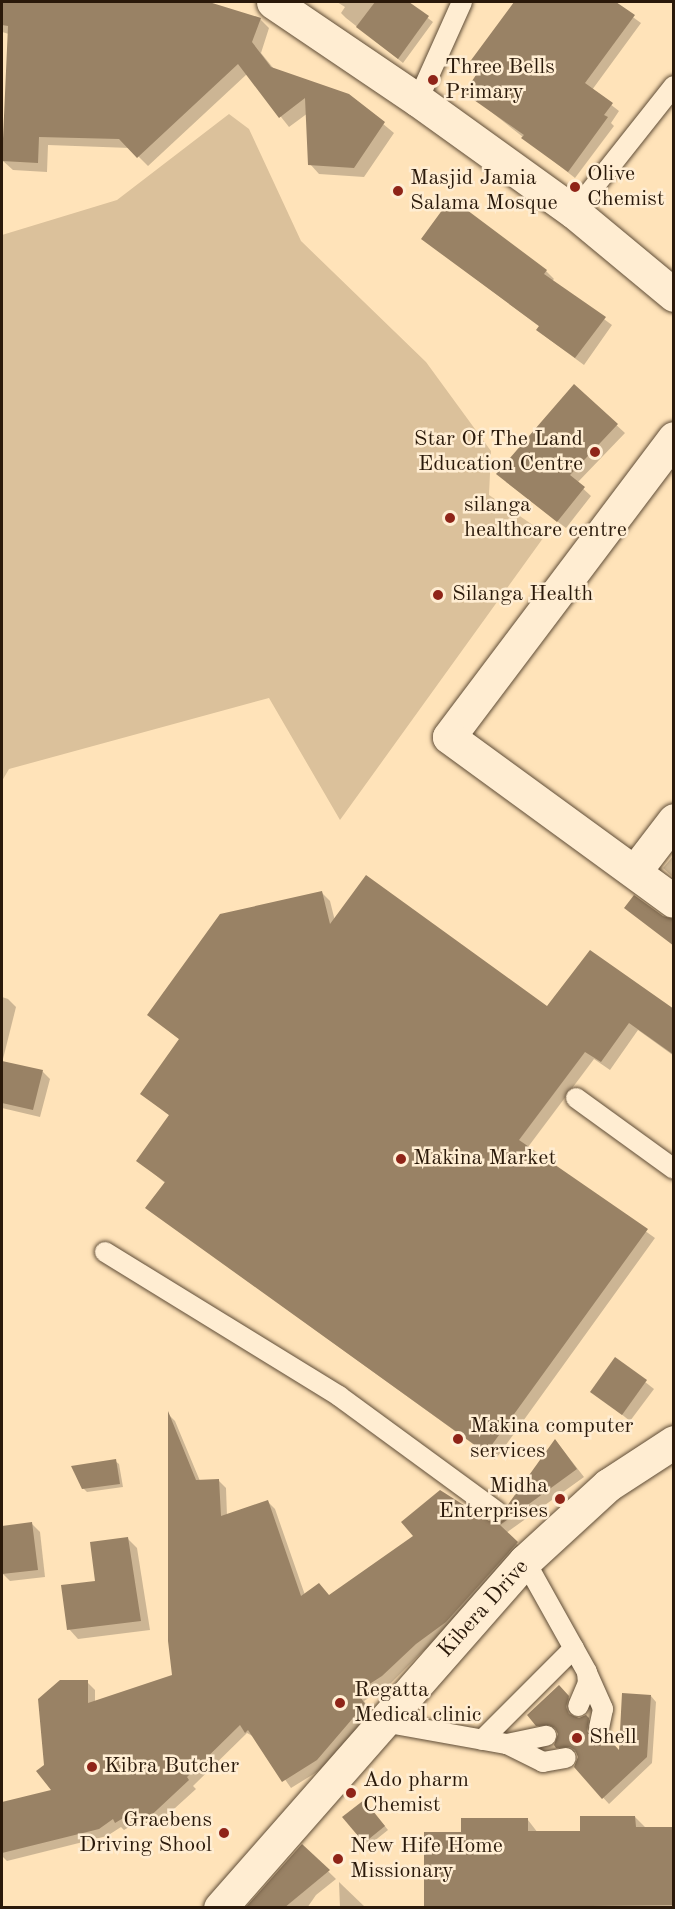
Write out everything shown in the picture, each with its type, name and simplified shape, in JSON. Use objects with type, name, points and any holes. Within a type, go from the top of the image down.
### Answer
[{"type":"street","points":[[273,2],[418,100],[574,212],[674,295]]},
{"type":"street","points":[[674,438],[449,737],[674,901]]},
{"type":"street","points":[[635,871],[674,819]]},
{"type":"street","name":"Kibera Drive","points":[[220,1908],[525,1561],[608,1485],[674,1442]]},
{"type":"lane","points":[[418,100],[462,2]]},
{"type":"lane","points":[[574,212],[674,86]]},
{"type":"lane","points":[[576,1098],[674,1169]]},
{"type":"lane","points":[[105,1252],[339,1396],[496,1511]]},
{"type":"lane","points":[[525,1561],[587,1672],[603,1709],[599,1728]]},
{"type":"lane","points":[[482,1740],[573,1648]]},
{"type":"lane","points":[[578,1706],[588,1683],[587,1672]]},
{"type":"lane","points":[[383,1722],[507,1744],[543,1762],[566,1758]]},
{"type":"lane","points":[[507,1744],[546,1736]]},
{"type":"shaded area","points":[[229,114],[249,129],[301,241],[426,362],[491,451],[489,495],[546,534],[340,820],[269,698],[9,769],[2,781],[2,235],[117,200]]},
{"type":"building","points":[[2,2],[209,2],[261,18],[252,42],[271,67],[349,94],[385,122],[354,168],[308,165],[305,98],[279,118],[238,64],[137,158],[119,139],[39,137],[38,163],[2,161],[8,26],[2,25]]},
{"type":"building","points":[[375,2],[409,2],[429,16],[398,59],[356,27]]},
{"type":"building","points":[[514,2],[616,2],[635,15],[585,83],[613,103],[604,115],[608,117],[568,172],[521,138],[524,135],[464,93],[476,75],[466,67]]},
{"type":"building","points":[[451,198],[547,270],[544,274],[606,317],[575,358],[536,330],[539,326],[421,239]]},
{"type":"building","points":[[574,384],[618,424],[570,475],[585,487],[557,522],[496,474]]},
{"type":"building","name":"Makina Market","points":[[366,875],[547,1006],[590,950],[674,1009],[674,1055],[629,1023],[601,1062],[585,1052],[519,1140],[648,1229],[486,1453],[145,1208],[165,1182],[136,1161],[169,1115],[140,1094],[179,1039],[147,1015],[220,914],[322,891],[330,924]]},
{"type":"building","points":[[634,895],[663,916],[674,919],[674,946],[624,908]]},
{"type":"building","points":[[2,1061],[43,1070],[33,1110],[2,1103]]},
{"type":"building","points":[[615,1357],[647,1380],[622,1415],[590,1392]]},
{"type":"building","points":[[168,1411],[196,1480],[219,1479],[221,1516],[268,1500],[301,1596],[319,1583],[329,1595],[413,1536],[401,1522],[440,1490],[489,1521],[500,1522],[506,1518],[507,1506],[555,1439],[577,1469],[500,1525],[518,1542],[446,1622],[416,1644],[382,1676],[357,1692],[365,1704],[317,1760],[282,1782],[248,1730],[245,1733],[240,1725],[187,1777],[189,1780],[143,1823],[130,1814],[115,1823],[113,1819],[99,1829],[2,1853],[2,1802],[51,1790],[36,1771],[44,1765],[38,1699],[60,1680],[88,1680],[88,1703],[172,1675],[168,1641]]},
{"type":"building","points":[[116,1459],[120,1484],[82,1489],[71,1466]]},
{"type":"building","points":[[32,1522],[38,1570],[2,1574],[2,1526]]},
{"type":"building","points":[[128,1537],[141,1621],[67,1630],[61,1585],[95,1581],[90,1542]]},
{"type":"building","points":[[559,1685],[569,1696],[566,1707],[569,1714],[579,1718],[586,1715],[589,1718],[587,1731],[591,1736],[597,1740],[607,1737],[619,1750],[622,1693],[651,1695],[647,1757],[602,1799],[574,1767],[578,1757],[575,1750],[570,1747],[556,1748],[554,1745],[558,1734],[555,1728],[549,1725],[536,1726],[527,1715]]},
{"type":"building","points":[[364,1800],[385,1826],[364,1843],[342,1817]]},
{"type":"building","points":[[580,1816],[635,1816],[636,1827],[674,1827],[674,1905],[424,1908],[424,1832],[461,1832],[461,1818],[528,1818],[528,1831],[580,1831]]},
{"type":"building","points":[[302,1844],[330,1870],[284,1908],[245,1908]]},
{"type":"place","name":"Three Bells Primary","points":[[433,80]]},
{"type":"place","name":"Olive Chemist","points":[[575,187]]},
{"type":"place","name":"Masjid Jamia Salama Mosque","points":[[398,191]]},
{"type":"place","name":"Star Of The Land Education Centre","points":[[595,452]]},
{"type":"place","name":"silanga healthcare centre","points":[[450,518]]},
{"type":"place","name":"Silanga Health","points":[[438,595]]},
{"type":"place","name":"Makina Market","points":[[401,1159]]},
{"type":"place","name":"Makina computer services","points":[[458,1439]]},
{"type":"place","name":"Midha Enterprises","points":[[560,1499]]},
{"type":"place","name":"Regatta Medical clinic","points":[[340,1703]]},
{"type":"place","name":"Shell","points":[[577,1738]]},
{"type":"place","name":"Kibra Butcher","points":[[92,1767]]},
{"type":"place","name":"Ado pharm Chemist","points":[[351,1793]]},
{"type":"place","name":"Graebens Driving Shool","points":[[224,1833]]},
{"type":"place","name":"New Hife Home Missionary","points":[[338,1859]]}]
